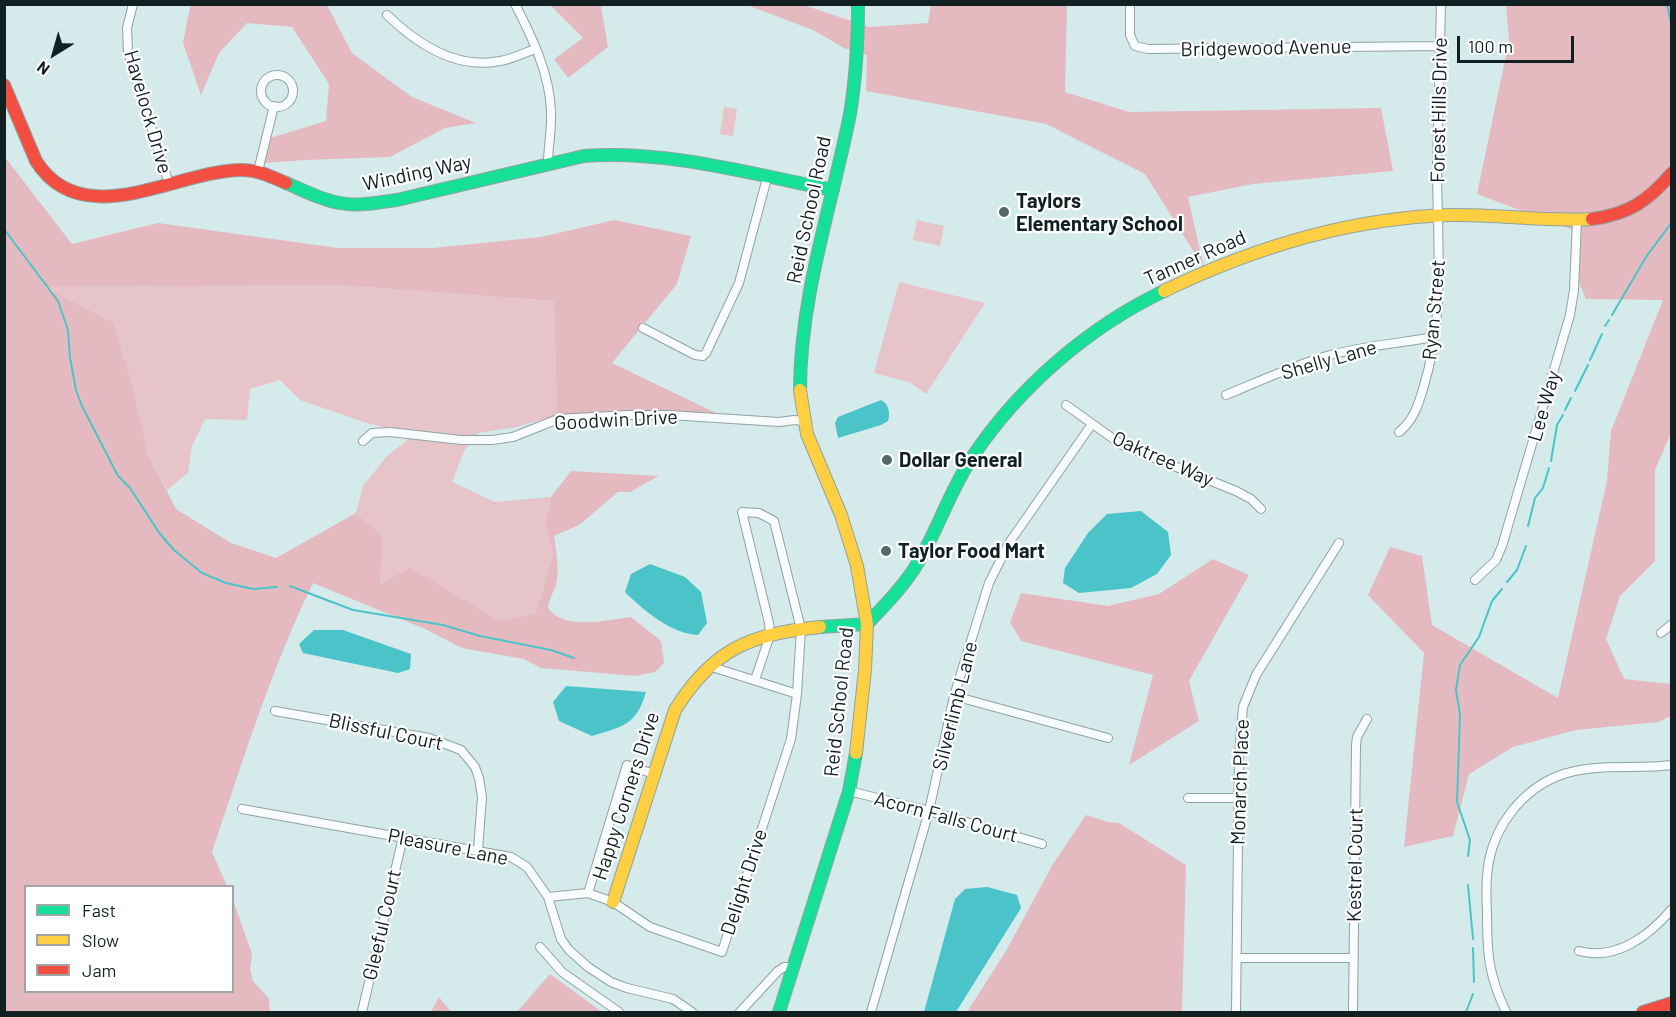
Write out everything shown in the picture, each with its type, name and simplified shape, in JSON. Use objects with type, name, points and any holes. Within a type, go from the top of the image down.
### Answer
[{"type":"street","name":"Havelock Drive","points":[[133,4],[127,28],[128,52],[169,184]]},
{"type":"street","points":[[514,4],[546,78],[551,124],[548,164]]},
{"type":"street","name":"Reid School Road","points":[[779,1012],[849,791],[860,727],[867,624],[857,566],[804,421],[800,392],[802,345],[810,291],[846,133],[854,83],[858,41],[858,4]]},
{"type":"street","name":"Bridgewood Avenue","points":[[1130,4],[1131,40],[1135,46],[1148,49],[1440,46]]},
{"type":"street","name":"Forest Hills Drive","points":[[1438,215],[1442,4]]},
{"type":"street","points":[[387,15],[425,46],[441,54],[464,60],[493,62],[507,60],[535,49]]},
{"type":"street","name":"Winding Way","points":[[4,85],[36,161],[43,172],[58,183],[79,193],[103,198],[128,195],[214,172],[258,171],[329,201],[357,205],[397,200],[548,164],[598,155],[636,154],[665,157],[833,190]]},
{"type":"street","points":[[258,171],[274,106]]},
{"type":"street","name":"Tanner Road","points":[[867,624],[911,574],[953,492],[987,436],[1031,387],[1088,338],[1152,297],[1241,257],[1290,242],[1395,219],[1438,215],[1577,220],[1610,217],[1626,212],[1649,199],[1671,173]]},
{"type":"street","points":[[643,328],[695,355],[703,356],[706,353],[739,283],[767,178]]},
{"type":"street","name":"Ryan Street","points":[[1399,432],[1407,426],[1417,407],[1430,365],[1435,337],[1439,278],[1438,215]]},
{"type":"street","name":"Lee Way","points":[[1475,580],[1496,560],[1502,546],[1570,315],[1574,290],[1577,220]]},
{"type":"street","name":"Shelly Lane","points":[[1226,395],[1278,373],[1330,355],[1383,344],[1435,337]]},
{"type":"street","name":"Oaktree Way","points":[[1066,405],[1122,445],[1236,491],[1251,499],[1261,509]]},
{"type":"street","name":"Goodwin Drive","points":[[363,441],[372,433],[390,432],[461,440],[499,440],[513,437],[558,419],[628,415],[669,415],[779,422],[804,421]]},
{"type":"street","name":"Silverlimb Lane","points":[[871,1012],[929,811],[954,696],[989,583],[1009,543],[1092,424]]},
{"type":"street","name":"Delight Drive","points":[[548,897],[588,893],[613,902],[650,927],[722,952],[791,739],[797,694],[801,629],[774,521],[759,513],[742,513],[770,635]]},
{"type":"street","name":"Monarch Place","points":[[1236,1012],[1240,727],[1248,691],[1256,675],[1339,543]]},
{"type":"street","name":"Happy Corners Drive","points":[[613,902],[675,710],[691,685],[709,666],[732,649],[770,635],[801,629],[867,624]]},
{"type":"street","points":[[1661,633],[1671,624]]},
{"type":"street","points":[[755,680],[770,635]]},
{"type":"street","points":[[709,666],[797,694]]},
{"type":"street","points":[[954,696],[1108,738]]},
{"type":"street","name":"Blissful Court","points":[[275,711],[429,738],[461,750],[475,766],[479,778],[482,797],[478,850]]},
{"type":"street","name":"Kestrel Court","points":[[1353,1012],[1356,744],[1357,737],[1367,719]]},
{"type":"street","points":[[588,893],[627,765],[654,774]]},
{"type":"street","points":[[1506,1012],[1495,990],[1487,958],[1486,888],[1492,849],[1506,819],[1526,797],[1541,785],[1559,776],[1590,769],[1671,765]]},
{"type":"street","name":"Acorn Falls Court","points":[[849,791],[929,811],[1042,844]]},
{"type":"street","points":[[1188,798],[1239,798]]},
{"type":"street","name":"Pleasure Lane","points":[[243,809],[511,857],[527,867],[548,897],[561,939],[569,950],[588,967],[611,982],[673,999],[692,1012]]},
{"type":"street","name":"Gleeful Court","points":[[362,1012],[403,837]]},
{"type":"street","points":[[1579,951],[1598,955],[1619,949],[1644,935],[1671,909]]},
{"type":"street","points":[[540,947],[562,972],[619,1012]]},
{"type":"street","points":[[1237,958],[1354,958]]},
{"type":"street","points":[[740,1012],[778,971],[784,967],[794,968]]},
{"type":"street","points":[[1643,1012],[1671,1003]]},
{"type":"shaded area","points":[[197,5],[327,5],[352,53],[412,97],[476,123],[445,128],[390,157],[264,163],[270,138],[326,121],[329,84],[292,27],[247,23],[219,53],[201,95],[183,43],[190,7]]},
{"type":"shaded area","points":[[550,5],[601,5],[608,47],[568,78],[554,59],[583,38]]},
{"type":"shaded area","points":[[747,5],[804,5],[869,27],[928,23],[931,5],[1067,5],[1065,92],[1129,112],[1381,108],[1393,171],[1253,184],[1188,197],[1204,268],[1145,174],[1046,124],[866,91],[867,55],[844,48],[813,30]]},
{"type":"shaded area","points":[[1506,5],[1671,5],[1671,433],[1655,470],[1655,561],[1620,596],[1606,639],[1624,679],[1671,684],[1671,716],[1658,722],[1576,730],[1513,747],[1469,774],[1453,836],[1404,847],[1424,653],[1368,595],[1390,547],[1422,556],[1432,625],[1558,698],[1607,481],[1611,431],[1663,300],[1586,299],[1570,261],[1573,230],[1477,194],[1509,41]]},
{"type":"shaded area","points":[[724,107],[737,109],[733,136],[720,134]]},
{"type":"shaded area","points":[[4,156],[72,244],[158,223],[338,248],[433,248],[541,237],[614,220],[691,236],[677,284],[612,363],[716,413],[557,415],[554,301],[337,285],[43,287],[113,322],[132,384],[148,454],[176,509],[231,543],[276,558],[356,513],[382,535],[380,584],[410,568],[500,621],[535,614],[553,556],[545,523],[551,497],[571,471],[659,476],[630,492],[618,492],[579,525],[554,536],[558,573],[548,608],[564,620],[575,622],[598,622],[631,617],[661,641],[664,663],[655,672],[636,676],[541,668],[524,659],[462,648],[425,629],[313,583],[271,682],[212,852],[227,885],[24,885],[24,993],[234,993],[234,903],[252,954],[250,968],[253,981],[269,999],[270,1012],[5,1012]]},
{"type":"shaded area","points":[[917,220],[944,226],[940,246],[913,240]]},
{"type":"shaded area","points":[[899,282],[985,303],[926,394],[909,382],[874,373]]},
{"type":"shaded area","points":[[337,285],[554,301],[557,415],[517,427],[478,433],[464,451],[452,482],[495,502],[551,497],[545,523],[553,556],[535,614],[500,621],[410,569],[379,584],[382,535],[356,513],[363,486],[387,456],[414,435],[364,422],[300,400],[280,380],[250,389],[247,420],[205,419],[192,446],[188,473],[167,490],[148,454],[132,385],[113,322],[41,287]]},
{"type":"shaded area","points":[[1213,559],[1249,575],[1189,681],[1199,721],[1129,765],[1153,675],[1021,641],[1010,622],[1021,593],[1108,606],[1159,594]]},
{"type":"shaded area","points":[[1086,815],[1119,823],[1186,865],[1182,1012],[967,1012],[1006,951],[1053,864]]},
{"type":"shaded area","points":[[550,974],[602,1012],[517,1012]]},
{"type":"shaded area","points":[[439,997],[451,1012],[431,1012]]},
{"type":"water","points":[[881,400],[888,409],[888,421],[838,438],[835,423],[838,417]]},
{"type":"water","points":[[1141,511],[1168,532],[1171,555],[1157,574],[1131,588],[1079,593],[1063,583],[1065,568],[1088,533],[1107,514]]},
{"type":"water","points":[[650,564],[685,577],[701,592],[707,623],[698,635],[688,634],[668,626],[625,592],[631,574]]},
{"type":"water","points":[[314,630],[343,630],[411,654],[410,669],[398,673],[303,653],[299,644]]},
{"type":"water","points":[[566,686],[646,692],[638,712],[627,723],[592,736],[559,721],[553,702]]},
{"type":"water","points":[[987,887],[1017,895],[1021,908],[956,1012],[924,1012],[955,899],[965,889]]},
{"type":"waterway","points":[[1667,4],[1672,28]]},
{"type":"waterway","points":[[1612,315],[1646,257],[1672,222]]},
{"type":"waterway","points":[[4,229],[58,301],[68,330],[70,358],[76,390],[82,406],[118,476],[130,488],[160,534],[174,550],[202,573],[226,583],[253,589],[277,587]]},
{"type":"waterway","points":[[1605,326],[1609,320]]},
{"type":"waterway","points":[[1590,360],[1602,334]]},
{"type":"waterway","points":[[1575,391],[1588,365]]},
{"type":"waterway","points":[[1565,410],[1571,398]]},
{"type":"waterway","points":[[1551,461],[1557,425],[1563,415]]},
{"type":"waterway","points":[[1528,526],[1535,498],[1543,488],[1549,468]]},
{"type":"waterway","points":[[1507,582],[1517,570],[1526,546]]},
{"type":"waterway","points":[[290,586],[353,610],[443,625],[480,636],[551,650],[574,658]]},
{"type":"waterway","points":[[1468,856],[1470,840],[1457,802],[1460,715],[1456,690],[1460,665],[1479,637],[1492,601],[1502,589]]},
{"type":"waterway","points":[[1468,885],[1473,939]]},
{"type":"waterway","points":[[1473,948],[1474,982]]},
{"type":"waterway","points":[[1466,1012],[1473,994]]},
{"type":"traffic: fast","points":[[800,390],[801,355],[811,285],[850,114],[856,59],[858,4]]},
{"type":"traffic: fast","points":[[286,183],[333,202],[368,204],[397,200],[584,156],[615,155],[678,160],[833,190]]},
{"type":"traffic: fast","points":[[820,627],[867,624],[914,570],[965,468],[1012,406],[1058,361],[1083,341],[1109,322],[1164,291]]},
{"type":"traffic: fast","points":[[779,1012],[849,791],[856,753]]},
{"type":"traffic: slow","points":[[1164,291],[1232,261],[1268,249],[1303,238],[1376,222],[1450,215],[1592,219]]},
{"type":"traffic: slow","points":[[800,390],[807,434],[841,515],[857,566],[867,624],[865,670],[856,753]]},
{"type":"traffic: slow","points":[[613,902],[675,710],[689,689],[704,672],[736,648],[773,634],[820,627]]},
{"type":"traffic: jam","points":[[4,85],[36,161],[56,183],[79,194],[105,196],[132,193],[216,173],[242,170],[260,173],[286,183]]},
{"type":"traffic: jam","points":[[1592,219],[1617,214],[1637,205],[1655,191],[1672,173]]},
{"type":"traffic: jam","points":[[1643,1012],[1672,1003]]},
{"type":"place","name":"Taylors Elementary School","points":[[1004,212]]},
{"type":"place","name":"Dollar General","points":[[887,460]]},
{"type":"place","name":"Taylor Food Mart","points":[[886,551]]}]
